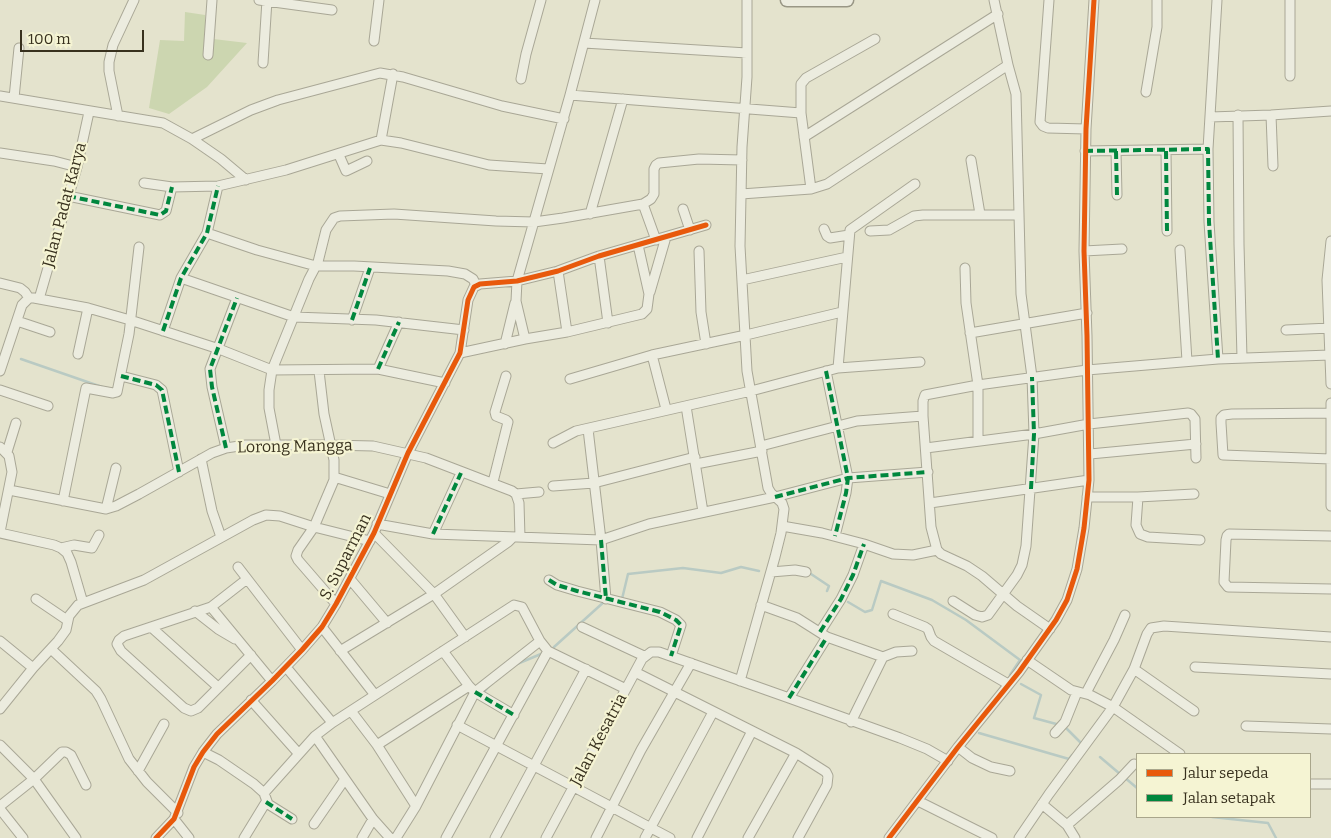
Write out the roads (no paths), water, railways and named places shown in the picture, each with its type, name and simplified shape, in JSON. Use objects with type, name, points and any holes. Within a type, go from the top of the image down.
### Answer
[{"type":"street","points":[[118,116],[109,62],[113,45],[134,0]]},
{"type":"street","points":[[208,55],[212,0]]},
{"type":"street","points":[[263,63],[264,0],[326,7]]},
{"type":"street","points":[[374,41],[379,0]]},
{"type":"street","points":[[521,79],[540,0]]},
{"type":"street","points":[[505,344],[516,301],[517,281],[564,119],[594,0]]},
{"type":"street","points":[[740,681],[771,572],[782,526],[783,505],[768,488],[747,371],[740,246],[747,0]]},
{"type":"street","points":[[787,0],[847,0]]},
{"type":"street","points":[[953,601],[976,615],[986,616],[1004,595],[1017,575],[1024,557],[1031,489],[1034,434],[1032,377],[1021,294],[1016,94],[994,0]]},
{"type":"street","points":[[1050,0],[1040,122],[1048,128],[1086,129]]},
{"type":"street","points":[[889,838],[1050,629],[1068,600],[1073,584],[1084,528],[1090,454],[1084,251],[1086,129],[1094,0]]},
{"type":"street","points":[[1146,92],[1157,27],[1157,0]]},
{"type":"street","points":[[1217,0],[1208,149],[1209,222],[1218,359]]},
{"type":"street","points":[[1290,0],[1290,76]]},
{"type":"street","points":[[804,137],[998,14]]},
{"type":"street","points":[[810,189],[801,112],[800,89],[803,80],[875,39]]},
{"type":"street","points":[[584,43],[746,53]]},
{"type":"street","points":[[14,98],[19,48]]},
{"type":"street","points":[[741,194],[810,189],[820,187],[837,179],[1008,65]]},
{"type":"street","points":[[192,140],[252,110],[278,100],[371,74],[385,73],[502,106],[564,119]]},
{"type":"street","points":[[381,140],[393,74]]},
{"type":"street","points":[[570,95],[801,112]]},
{"type":"street","points":[[0,96],[163,123],[221,159],[246,180]]},
{"type":"street","points":[[590,214],[622,99]]},
{"type":"street","points":[[1210,117],[1271,115],[1331,110]]},
{"type":"street","name":"Jalan Padat Karya","points":[[39,299],[77,167],[89,112]]},
{"type":"street","points":[[1238,115],[1242,358]]},
{"type":"street","points":[[1271,115],[1273,166]]},
{"type":"street","points":[[144,183],[172,187],[218,186],[339,154],[381,140],[394,141],[488,165],[548,169]]},
{"type":"street","points":[[1086,151],[1208,149]]},
{"type":"street","points":[[1116,151],[1116,194]]},
{"type":"street","points":[[1166,151],[1167,231]]},
{"type":"street","points":[[0,153],[54,161],[77,167]]},
{"type":"street","points":[[339,154],[346,171],[367,161]]},
{"type":"street","points":[[276,445],[269,408],[272,370],[316,266],[329,223],[334,218],[340,216],[394,214],[496,222],[534,222],[642,204],[653,197],[655,189],[654,169],[659,163],[699,159],[742,160]]},
{"type":"street","points":[[971,160],[980,214]]},
{"type":"street","points":[[838,368],[849,235],[852,228],[915,184]]},
{"type":"street","points":[[163,331],[181,278],[208,233],[218,186]]},
{"type":"street","points":[[68,196],[160,215],[166,211],[172,187]]},
{"type":"street","points":[[642,204],[656,240]]},
{"type":"street","points":[[683,208],[690,230]]},
{"type":"street","points":[[870,231],[889,230],[914,216],[922,214],[1019,215]]},
{"type":"street","points":[[208,233],[257,250],[316,266],[430,269],[458,272],[469,276],[476,285],[517,281],[706,225]]},
{"type":"street","points":[[824,229],[826,235],[830,238],[849,235]]},
{"type":"street","points":[[460,353],[567,332],[642,314],[647,309],[649,294],[666,237]]},
{"type":"street","points":[[1331,241],[1327,280],[1330,316],[1331,384]]},
{"type":"street","points":[[638,245],[649,294]]},
{"type":"street","points":[[63,501],[85,389],[87,387],[117,392],[130,320],[138,247]]},
{"type":"street","points":[[1084,251],[1122,249]]},
{"type":"street","points":[[1180,250],[1187,362]]},
{"type":"street","points":[[699,251],[701,312],[706,344]]},
{"type":"street","points":[[599,256],[608,323]]},
{"type":"street","points":[[742,280],[847,257]]},
{"type":"street","points":[[352,320],[370,268]]},
{"type":"street","points":[[965,268],[966,303],[978,385],[978,441]]},
{"type":"street","points":[[558,270],[567,332]]},
{"type":"street","points":[[181,278],[294,317],[399,322],[464,330]]},
{"type":"street","points":[[0,283],[20,288],[29,298],[88,308],[130,320],[219,349],[272,370],[378,369],[445,383]]},
{"type":"street","name":"S. Suparman","points":[[156,838],[176,816],[194,767],[203,752],[217,734],[302,650],[322,627],[336,604],[374,533],[408,453],[460,353],[468,300],[476,285]]},
{"type":"street","points":[[0,371],[22,305],[29,298]]},
{"type":"street","points":[[226,448],[210,370],[237,298]]},
{"type":"street","points":[[516,301],[525,339]]},
{"type":"street","points":[[78,354],[88,308]]},
{"type":"street","points":[[570,379],[652,355],[842,312]]},
{"type":"street","points":[[970,333],[1087,314]]},
{"type":"street","points":[[17,321],[50,332]]},
{"type":"street","points":[[378,369],[399,322]]},
{"type":"street","points":[[1286,330],[1330,328]]},
{"type":"street","points":[[1050,629],[982,576],[967,566],[947,558],[937,550],[931,526],[923,416],[923,398],[926,394],[1087,370],[1218,359],[1330,354]]},
{"type":"street","points":[[652,355],[666,409]]},
{"type":"street","points":[[553,443],[576,431],[751,391],[838,368],[920,362]]},
{"type":"street","points":[[319,371],[324,414],[334,460],[334,477],[331,490],[314,527],[296,556],[336,604]]},
{"type":"street","points":[[826,371],[848,478],[835,536]]},
{"type":"street","points":[[121,376],[156,385],[162,390],[179,472]]},
{"type":"street","points":[[493,482],[508,422],[496,416],[495,412],[506,376]]},
{"type":"street","points":[[0,390],[48,406]]},
{"type":"street","points":[[1331,402],[1331,504]]},
{"type":"street","points":[[686,406],[696,461],[702,512]]},
{"type":"street","points":[[1331,413],[1232,414],[1221,418],[1223,455],[1331,460]]},
{"type":"street","points":[[926,448],[1034,434],[1089,424],[1191,414],[1195,419],[1196,458]]},
{"type":"street","points":[[553,486],[594,484],[761,448],[837,425],[877,419],[923,416]]},
{"type":"street","points":[[16,423],[3,449],[12,465],[10,487],[0,532],[62,548],[68,553],[83,603]]},
{"type":"street","points":[[588,429],[606,599]]},
{"type":"street","name":"Lorong Mangga","points":[[106,509],[139,494],[212,453],[226,448],[246,446],[331,444],[373,446],[426,458],[493,482],[516,494]]},
{"type":"street","points":[[1090,454],[1196,444]]},
{"type":"street","points":[[201,459],[212,511],[221,537]]},
{"type":"street","points":[[0,481],[10,487],[63,501],[106,509],[116,468]]},
{"type":"street","points":[[433,534],[461,472]]},
{"type":"street","points":[[0,709],[64,633],[74,609],[83,603],[144,580],[221,537],[266,515],[280,516],[314,527],[374,533],[601,540],[649,524],[774,497],[848,478],[928,472]]},
{"type":"street","points":[[334,477],[390,494]]},
{"type":"street","points":[[930,503],[1089,480]]},
{"type":"street","points":[[516,537],[519,504],[516,494],[539,492]]},
{"type":"street","points":[[1087,497],[1194,494]]},
{"type":"street","points":[[1138,497],[1136,524],[1140,534],[1148,537],[1200,540]]},
{"type":"street","points":[[782,526],[835,536],[893,554],[903,555],[937,550]]},
{"type":"street","points":[[374,533],[434,594],[465,637]]},
{"type":"street","points":[[62,548],[74,545],[92,548],[99,534]]},
{"type":"street","points":[[1331,536],[1229,534],[1226,540],[1224,582],[1228,587],[1331,588]]},
{"type":"street","points":[[340,650],[387,624],[434,594],[516,537]]},
{"type":"street","points":[[789,698],[853,575],[864,544]]},
{"type":"street","points":[[238,567],[302,650]]},
{"type":"street","points":[[771,572],[795,570],[806,572]]},
{"type":"street","points":[[247,579],[211,607],[121,638],[118,642],[119,649],[188,710],[198,708],[251,655]]},
{"type":"street","points":[[350,579],[387,624]]},
{"type":"street","points":[[549,580],[557,585],[660,612],[676,620],[681,625],[671,656]]},
{"type":"street","points":[[36,599],[68,620]]},
{"type":"street","points":[[244,838],[265,797],[315,736],[351,710],[511,606],[517,604],[522,607],[548,651],[626,689]]},
{"type":"street","points":[[761,605],[797,618],[823,635],[883,658]]},
{"type":"street","points":[[211,607],[272,681]]},
{"type":"street","points":[[195,611],[218,629],[242,643]]},
{"type":"street","points":[[893,614],[925,627],[934,640],[1008,684]]},
{"type":"street","points":[[1055,733],[1065,722],[1114,640],[1125,614]]},
{"type":"street","points":[[1019,838],[1113,707],[1134,669],[1151,628],[1155,626],[1331,637]]},
{"type":"street","points":[[151,627],[218,687]]},
{"type":"street","points":[[322,627],[375,695]]},
{"type":"street","points":[[582,627],[644,656],[651,652],[659,652],[671,656],[909,742],[948,761]]},
{"type":"street","points":[[378,745],[472,689],[540,640]]},
{"type":"street","points":[[0,641],[33,668]]},
{"type":"street","points":[[51,649],[96,691],[129,759],[176,816],[189,838]]},
{"type":"street","points":[[443,651],[472,689],[514,714]]},
{"type":"street","points":[[446,838],[548,651]]},
{"type":"street","points":[[851,722],[883,658],[896,652],[912,651]]},
{"type":"street","name":"Jalan Kesatria","points":[[546,838],[644,656]]},
{"type":"street","points":[[1027,660],[1066,687],[1113,707],[1179,753]]},
{"type":"street","points":[[596,838],[691,663]]},
{"type":"street","points":[[286,667],[330,720]]},
{"type":"street","points":[[1195,667],[1331,674]]},
{"type":"street","points":[[495,838],[586,669]]},
{"type":"street","points":[[1134,669],[1194,711]]},
{"type":"street","points":[[635,672],[796,753],[824,770],[828,776],[827,785],[798,838]]},
{"type":"street","points":[[396,838],[416,806],[457,725],[472,689]]},
{"type":"street","points":[[251,700],[299,754]]},
{"type":"street","points":[[351,710],[378,745],[416,806]]},
{"type":"street","points":[[645,838],[713,712]]},
{"type":"street","points":[[138,771],[164,724]]},
{"type":"street","points":[[457,725],[670,838]]},
{"type":"street","points":[[1246,726],[1331,729]]},
{"type":"street","points":[[697,838],[752,731]]},
{"type":"street","points":[[315,736],[373,819],[390,838]]},
{"type":"street","points":[[0,745],[34,779],[76,838]]},
{"type":"street","points":[[958,747],[972,758],[1010,771]]},
{"type":"street","points":[[23,838],[0,807],[34,779],[59,754],[66,752],[71,755],[86,785]]},
{"type":"street","points":[[203,752],[240,774],[292,819]]},
{"type":"street","points":[[748,838],[796,753]]},
{"type":"street","points":[[1067,825],[1122,777],[1134,764]]},
{"type":"street","points":[[314,824],[345,779]]},
{"type":"street","points":[[1311,784],[1331,784]]},
{"type":"street","points":[[918,801],[992,838]]},
{"type":"street","points":[[1042,804],[1067,825],[1075,838]]},
{"type":"street","points":[[362,838],[373,819]]},
{"type":"waterway","points":[[21,359],[102,387]]},
{"type":"waterway","points":[[621,598],[628,574],[683,568],[721,573],[741,567],[759,571]]},
{"type":"waterway","points":[[808,572],[829,586],[827,591]]},
{"type":"waterway","points":[[848,602],[865,612],[872,610],[881,581],[932,600],[966,620],[1020,660],[1010,675]]},
{"type":"waterway","points":[[554,647],[605,601]]},
{"type":"waterway","points":[[517,664],[541,654]]},
{"type":"waterway","points":[[483,693],[491,684]]},
{"type":"waterway","points":[[1021,684],[1041,695],[1034,718],[1060,725]]},
{"type":"waterway","points":[[1065,727],[1082,744]]},
{"type":"waterway","points":[[979,733],[1069,759],[1072,755]]},
{"type":"waterway","points":[[1100,757],[1120,774]]},
{"type":"waterway","points":[[1124,777],[1136,787]]},
{"type":"waterway","points":[[1221,818],[1268,823],[1276,838]]}]
